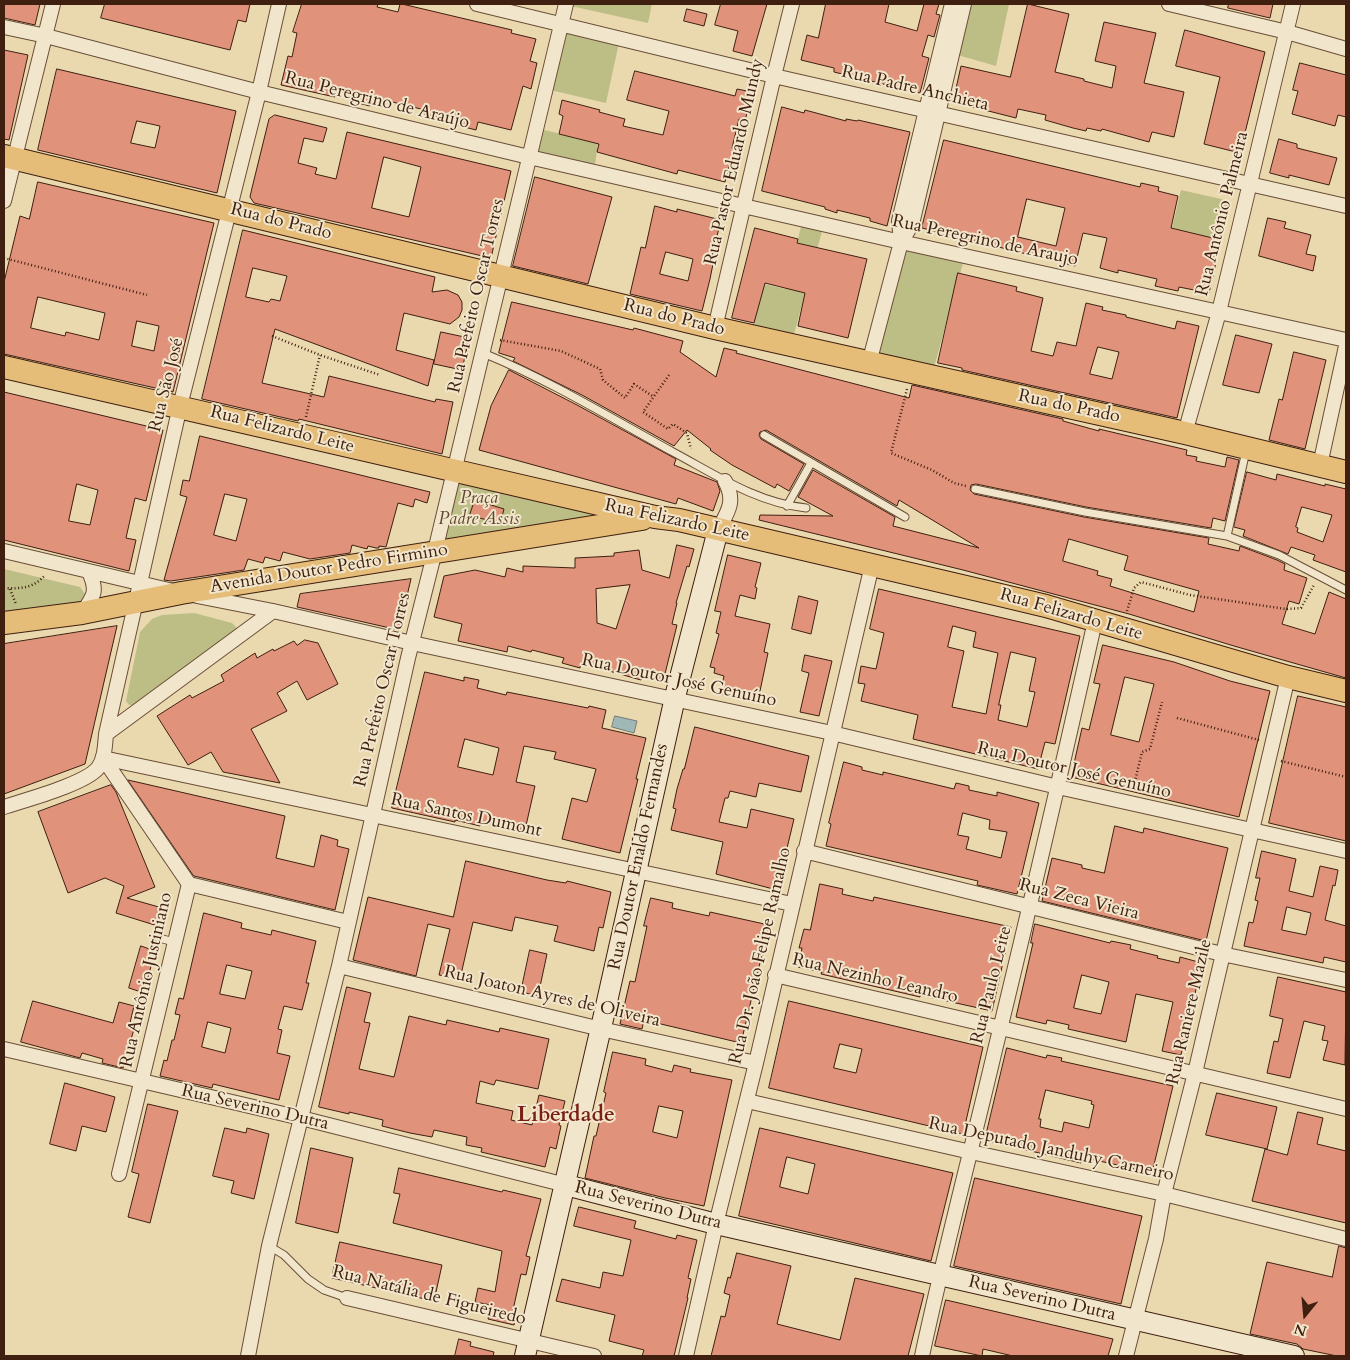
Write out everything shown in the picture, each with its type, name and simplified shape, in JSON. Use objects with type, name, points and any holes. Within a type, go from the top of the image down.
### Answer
[{"type":"main road","name":"Rua do Prado","points":[[9,158],[716,328],[1185,433],[1346,472]]},
{"type":"main road","name":"Rua Felizardo Leite","points":[[4,367],[180,406],[454,472],[655,517],[679,520],[1010,597],[1346,691]]},
{"type":"main road","name":"Avenida Doutor Pedro Firmino","points":[[4,623],[82,612],[138,593],[181,593],[655,517]]},
{"type":"main road","name":"Rua Doutor Enaldo Fernandes","points":[[527,1348],[566,1185],[675,700],[718,530]]},
{"type":"main road","name":"Rua Severino Dutra","points":[[566,1185],[716,1224],[1294,1356]]},
{"type":"street","points":[[4,201],[9,158],[46,36],[53,4]]},
{"type":"street","name":"Rua São José","points":[[4,807],[80,781],[92,774],[103,758],[106,734],[180,406],[259,92],[279,4]]},
{"type":"street","name":"Rua Padre Anchieta","points":[[477,4],[774,76],[1346,206]]},
{"type":"street","name":"Rua Prefeito Oscar Torres","points":[[248,1356],[269,1246],[339,966],[412,644],[436,551],[566,4]]},
{"type":"street","name":"Rua Pastor Eduardo Mundy","points":[[716,328],[743,206],[792,4]]},
{"type":"street","points":[[932,112],[952,4]]},
{"type":"street","points":[[869,363],[902,242],[899,221],[964,4]]},
{"type":"street","points":[[1168,4],[1287,32],[1346,49]]},
{"type":"street","name":"Rua Antônio Palmeira","points":[[1185,433],[1219,312],[1293,4]]},
{"type":"street","name":"Rua Peregrino de Araújo","points":[[4,27],[46,36],[259,92],[743,206]]},
{"type":"street","name":"Rua Peregrino de Araujo","points":[[743,206],[1346,340]]},
{"type":"street","points":[[1320,466],[1346,346]]},
{"type":"street","points":[[718,530],[730,506],[731,497],[725,481]]},
{"type":"street","points":[[4,552],[89,572],[138,593]]},
{"type":"street","name":"Rua Dr. João Felipe Ramalho","points":[[686,1356],[872,565]]},
{"type":"street","points":[[82,612],[92,599],[95,591],[94,582],[89,572]]},
{"type":"street","name":"Rua Doutor José Genuíno","points":[[181,593],[273,610],[412,644],[832,733],[1058,787],[1346,851]]},
{"type":"street","points":[[106,734],[273,610]]},
{"type":"street","name":"Rua Paulo Leite","points":[[922,1356],[939,1275],[1030,908],[1095,621]]},
{"type":"street","name":"Rua Raniere Mazile","points":[[1126,1356],[1156,1239],[1164,1194],[1195,1073],[1288,676]]},
{"type":"street","name":"Rua Santos Dumont","points":[[103,758],[792,904]]},
{"type":"street","name":"Rua Antônio Justiniano","points":[[103,758],[190,884],[174,942],[119,1174]]},
{"type":"street","name":"Rua Zeca Vieira","points":[[804,851],[1222,954],[1346,980]]},
{"type":"street","points":[[190,884],[348,922]]},
{"type":"street","name":"Rua Joaton Ayres de Oliveira","points":[[339,966],[601,1029],[756,1063]]},
{"type":"street","name":"Rua Nezinho Leandro","points":[[776,975],[1346,1109]]},
{"type":"street","name":"Rua Severino Dutra","points":[[4,1049],[301,1118],[566,1185]]},
{"type":"street","name":"Rua Deputado Janduhy Carneiro","points":[[746,1101],[1164,1194],[1346,1239]]},
{"type":"street","name":"Rua Natália de Figueiredo","points":[[347,1298],[527,1348],[594,1356]]},
{"type":"lane","points":[[483,353],[533,376],[740,490],[787,506],[806,508]]},
{"type":"lane","points":[[764,435],[906,517]]},
{"type":"lane","points":[[1226,536],[1246,449]]},
{"type":"lane","points":[[787,506],[811,463]]},
{"type":"lane","points":[[975,489],[1086,512],[1226,536],[1278,555],[1346,590]]},
{"type":"lane","points":[[158,938],[174,942]]},
{"type":"lane","name":"Rua Natália de Figueiredo","points":[[269,1246],[284,1255],[308,1279],[324,1290],[347,1298]]},
{"type":"path","points":[[4,258],[147,295]]},
{"type":"path","points":[[272,336],[320,355],[380,375]]},
{"type":"path","points":[[486,338],[561,351],[600,369],[604,380],[625,398],[634,384],[654,397]]},
{"type":"path","points":[[302,435],[320,355]]},
{"type":"path","points":[[912,372],[890,453],[932,470],[954,483],[975,489]]},
{"type":"path","points":[[669,375],[643,412],[668,429],[673,424],[686,433],[693,455]]},
{"type":"path","points":[[4,588],[22,588],[37,583],[45,574],[50,562]]},
{"type":"path","points":[[1120,629],[1134,588],[1141,582],[1190,595],[1286,609],[1301,608],[1319,576]]},
{"type":"path","points":[[1129,803],[1142,752],[1150,749],[1162,702]]},
{"type":"path","points":[[1177,718],[1273,743]]},
{"type":"path","points":[[1269,758],[1346,777]]},
{"type":"green space","points":[[566,4],[652,4],[648,23]]},
{"type":"green space","points":[[958,4],[1009,4],[996,66],[947,52]]},
{"type":"green space","points":[[561,24],[620,38],[606,103],[546,89]]},
{"type":"green space","points":[[536,128],[598,143],[594,172],[529,157]]},
{"type":"green space","points":[[1181,190],[1230,201],[1221,240],[1172,228]]},
{"type":"green space","points":[[803,219],[824,224],[791,345],[751,336],[764,284],[785,289]]},
{"type":"green space","points":[[901,242],[965,256],[933,371],[875,358]]},
{"type":"green space","name":"Praça Padre Assis","points":[[454,472],[623,510],[435,551]]},
{"type":"green space","points":[[4,569],[80,587],[86,598],[83,602],[4,614]]},
{"type":"green space","points":[[194,613],[232,623],[236,627],[236,633],[133,705],[129,705],[126,701],[140,632],[152,619],[162,615]]},
{"type":"water","points":[[615,716],[637,721],[634,733],[612,727]]},
{"type":"building","points":[[4,4],[40,4],[35,25],[4,18]]},
{"type":"building","points":[[105,4],[250,4],[246,22],[238,20],[230,50],[101,18]]},
{"type":"building","points":[[302,4],[378,4],[377,7],[398,12],[400,4],[402,4],[512,30],[511,33],[536,39],[530,61],[537,63],[531,89],[523,86],[511,130],[478,122],[476,130],[437,120],[437,117],[424,114],[425,110],[372,97],[370,106],[354,102],[356,96],[337,91],[335,97],[281,85],[288,56],[292,57],[297,33],[293,32]]},
{"type":"building","points":[[721,4],[767,4],[752,56],[733,51],[738,31],[715,25]]},
{"type":"building","points":[[826,4],[889,4],[885,22],[917,31],[924,4],[939,4],[936,14],[940,15],[934,37],[928,35],[922,56],[929,58],[920,93],[834,72],[834,68],[801,60],[807,35],[818,38]]},
{"type":"building","points":[[1028,4],[1069,14],[1055,72],[1112,88],[1116,66],[1095,61],[1104,22],[1156,33],[1144,83],[1184,92],[1174,137],[1152,132],[1149,142],[1102,129],[1101,131],[1087,128],[1086,131],[1073,128],[1045,120],[1046,115],[1018,109],[1016,118],[953,102],[961,66],[1010,77]]},
{"type":"building","points":[[1229,4],[1273,4],[1270,18],[1228,8]]},
{"type":"building","points":[[687,9],[707,14],[704,26],[684,21]]},
{"type":"building","points":[[1185,30],[1265,52],[1240,153],[1204,144],[1220,77],[1176,66]]},
{"type":"building","points":[[4,50],[28,55],[9,140],[4,139]]},
{"type":"building","points":[[1300,63],[1346,75],[1346,117],[1338,115],[1335,126],[1292,114],[1298,91],[1293,90]]},
{"type":"building","points":[[57,69],[236,111],[217,193],[38,150]],"holes":[[[137,121],[160,126],[155,148],[131,143]]]},
{"type":"building","points":[[635,71],[735,96],[737,89],[752,92],[745,121],[739,119],[725,182],[678,170],[677,174],[597,152],[599,144],[559,134],[563,116],[559,114],[562,100],[625,119],[623,126],[663,135],[669,111],[627,100]]},
{"type":"building","points":[[782,107],[804,113],[805,110],[846,121],[846,119],[858,120],[910,132],[887,226],[870,221],[870,218],[837,210],[837,213],[825,209],[825,207],[762,191]]},
{"type":"building","points":[[275,115],[327,128],[323,142],[304,138],[298,163],[317,168],[315,174],[336,179],[347,132],[511,171],[491,258],[254,203],[250,197],[269,119]],"holes":[[[384,157],[421,167],[409,217],[372,208]]]},
{"type":"building","points":[[1279,139],[1297,144],[1297,148],[1337,158],[1329,185],[1289,175],[1289,178],[1270,173]]},
{"type":"building","points":[[944,140],[1140,187],[1141,183],[1159,187],[1158,191],[1178,196],[1171,228],[1221,240],[1209,293],[1179,287],[1178,291],[1155,286],[1157,279],[1100,268],[1107,238],[1083,233],[1075,266],[922,228]],"holes":[[[1027,199],[1065,208],[1056,246],[1018,237]]]},
{"type":"building","points":[[535,177],[612,197],[588,284],[513,266]]},
{"type":"building","points":[[38,182],[214,223],[173,392],[4,354],[4,282],[20,216],[29,219]],"holes":[[[38,297],[105,313],[99,340],[66,332],[65,336],[31,328]],[[137,321],[159,326],[154,351],[132,346]]]},
{"type":"building","points":[[655,206],[677,212],[677,209],[721,220],[710,264],[713,264],[702,311],[630,294],[641,247],[645,248]],"holes":[[[666,252],[693,259],[688,281],[660,274]]]},
{"type":"building","points":[[1268,218],[1286,222],[1284,228],[1311,235],[1306,254],[1316,256],[1313,271],[1259,256]]},
{"type":"building","points":[[755,228],[798,239],[797,243],[867,259],[848,338],[798,326],[805,293],[765,283],[754,323],[732,318]]},
{"type":"building","points":[[243,230],[435,277],[432,292],[447,290],[458,295],[462,302],[462,310],[459,317],[450,324],[404,313],[396,350],[434,360],[428,386],[275,329],[262,383],[324,397],[329,376],[435,402],[436,399],[453,402],[442,454],[299,419],[298,421],[202,399]],"holes":[[[253,268],[287,276],[280,301],[271,299],[269,302],[246,297]]]},
{"type":"building","points":[[958,273],[1017,287],[1016,291],[1043,298],[1031,351],[1053,356],[1057,342],[1076,346],[1086,303],[1103,307],[1102,310],[1175,329],[1177,321],[1199,326],[1177,418],[938,363]],"holes":[[[1098,347],[1119,352],[1112,379],[1090,374]]]},
{"type":"building","points":[[512,302],[633,330],[634,328],[683,341],[680,352],[716,377],[724,348],[737,351],[736,353],[909,398],[912,385],[1063,419],[1063,421],[1099,431],[1099,429],[1187,450],[1186,455],[1197,457],[1196,461],[1225,467],[1227,457],[1239,460],[1225,521],[1213,518],[1211,528],[1086,507],[976,484],[971,485],[970,490],[974,494],[1084,517],[1209,538],[1208,544],[1239,551],[1240,546],[1285,564],[1284,570],[1307,578],[1299,604],[1289,601],[1282,624],[1315,634],[1329,592],[1346,599],[1346,678],[1129,614],[963,570],[759,520],[760,515],[833,516],[798,497],[813,470],[895,517],[893,526],[979,548],[899,500],[897,506],[766,430],[760,432],[761,439],[804,464],[789,491],[777,484],[775,488],[732,465],[710,450],[687,430],[674,446],[582,395],[513,361],[515,358],[499,353]],"holes":[[[1069,539],[1128,556],[1124,570],[1199,591],[1194,612],[1110,586],[1112,579],[1097,575],[1098,571],[1063,561]]]},
{"type":"building","points":[[441,332],[469,338],[462,370],[434,364]]},
{"type":"building","points":[[1236,335],[1272,344],[1259,393],[1223,385]]},
{"type":"building","points":[[1294,352],[1326,360],[1305,449],[1269,440],[1279,399],[1282,400]]},
{"type":"building","points":[[509,370],[676,459],[674,465],[717,482],[720,491],[713,511],[678,498],[676,504],[479,450],[491,406]]},
{"type":"building","points":[[4,392],[163,430],[146,501],[135,498],[126,538],[136,540],[129,571],[4,540]],"holes":[[[77,484],[98,490],[90,525],[69,521]]]},
{"type":"building","points":[[200,436],[430,492],[427,503],[415,499],[413,507],[398,503],[386,547],[379,546],[379,548],[376,548],[368,546],[367,549],[352,545],[350,553],[310,559],[283,552],[280,561],[265,557],[263,563],[248,559],[244,570],[171,581],[164,580],[187,497],[180,495],[183,480],[189,481]],"holes":[[[225,494],[247,499],[236,541],[214,535]]]},
{"type":"building","points":[[1247,472],[1276,480],[1277,474],[1325,486],[1325,484],[1346,489],[1346,572],[1313,560],[1315,555],[1291,547],[1288,554],[1243,536],[1245,530],[1234,527]],"holes":[[[1302,507],[1332,515],[1323,542],[1297,532],[1298,528],[1296,527]]]},
{"type":"building","points":[[475,500],[504,509],[500,524],[470,515]]},
{"type":"building","points":[[677,545],[694,549],[676,603],[672,624],[677,625],[663,682],[642,676],[641,680],[581,663],[580,668],[562,663],[564,658],[532,650],[531,652],[508,646],[507,652],[458,641],[462,624],[434,617],[444,576],[475,570],[505,577],[507,568],[523,572],[523,566],[575,568],[575,558],[614,556],[614,553],[639,550],[642,570],[669,578]],"holes":[[[630,585],[616,629],[597,623],[596,589]]]},
{"type":"building","points":[[728,555],[761,563],[755,587],[757,588],[755,599],[740,595],[735,616],[770,624],[764,652],[768,653],[760,691],[757,690],[754,702],[720,694],[724,676],[714,673],[715,668],[710,667],[719,634],[716,633],[721,612],[715,611]]},
{"type":"building","points":[[411,579],[399,630],[297,607],[300,594]]},
{"type":"building","points":[[879,589],[1080,636],[1055,744],[1045,742],[1038,769],[913,739],[918,715],[861,701],[865,684],[858,683],[861,666],[876,669],[884,633],[870,629]],"holes":[[[953,626],[976,632],[973,647],[998,653],[986,714],[952,707],[964,651],[948,647]],[[1011,652],[1036,658],[1029,691],[1035,692],[1027,727],[998,720],[1001,705],[999,705]]]},
{"type":"building","points":[[799,596],[818,601],[811,634],[792,629]]},
{"type":"building","points":[[117,626],[85,764],[4,794],[4,644]]},
{"type":"building","points":[[305,640],[318,643],[338,684],[307,700],[297,681],[277,693],[287,711],[251,729],[280,783],[223,772],[211,752],[188,765],[157,716],[190,695],[192,698],[224,681],[221,675],[255,653],[257,658],[294,641],[297,645]]},
{"type":"building","points":[[1103,645],[1174,662],[1230,681],[1270,691],[1239,817],[1071,777],[1082,728],[1089,730],[1100,684],[1094,683]],"holes":[[[1125,677],[1154,684],[1139,742],[1111,735]]]},
{"type":"building","points":[[805,655],[832,661],[819,716],[800,712],[809,673],[802,671]]},
{"type":"building","points":[[425,672],[464,681],[464,677],[479,680],[477,688],[506,695],[507,692],[606,710],[602,728],[646,738],[620,853],[562,839],[572,798],[587,802],[596,769],[554,759],[556,752],[524,746],[516,782],[535,786],[525,830],[481,822],[480,826],[455,820],[455,822],[392,808]],"holes":[[[465,739],[499,748],[493,775],[458,767]]]},
{"type":"building","points":[[1298,696],[1346,707],[1346,841],[1269,823]]},
{"type":"building","points":[[695,727],[809,756],[801,792],[759,783],[756,797],[730,791],[728,798],[725,798],[719,822],[747,828],[751,809],[794,819],[777,890],[716,874],[723,842],[671,830],[676,809],[673,808],[677,789]]},
{"type":"building","points":[[844,762],[862,767],[862,770],[883,775],[883,772],[954,789],[956,783],[969,786],[969,790],[997,796],[997,792],[1039,803],[1017,894],[977,885],[978,881],[826,846],[831,824],[829,823]],"holes":[[[963,813],[990,820],[989,829],[1007,832],[1001,858],[966,849],[969,837],[958,835]]]},
{"type":"building","points":[[128,780],[285,816],[276,858],[314,867],[321,835],[338,840],[337,846],[349,849],[335,910],[194,876]]},
{"type":"building","points":[[111,785],[116,792],[155,887],[127,898],[166,909],[161,927],[116,913],[124,886],[105,878],[68,893],[38,812]]},
{"type":"building","points":[[1115,826],[1143,833],[1144,828],[1228,848],[1206,941],[1042,901],[1052,858],[1082,865],[1082,868],[1104,873]]},
{"type":"building","points":[[1262,851],[1296,859],[1289,891],[1313,897],[1320,866],[1338,870],[1325,920],[1346,926],[1346,962],[1324,957],[1323,963],[1244,946],[1249,922],[1253,923],[1258,901],[1255,900],[1260,878],[1256,878]],"holes":[[[1287,907],[1311,913],[1306,935],[1282,930]]]},
{"type":"building","points":[[466,861],[547,880],[566,883],[567,881],[611,892],[603,928],[599,927],[594,951],[554,941],[558,926],[515,917],[512,931],[473,922],[460,979],[439,975],[450,929],[428,924],[416,976],[353,960],[368,897],[453,917]]},
{"type":"building","points":[[820,884],[843,889],[842,894],[873,901],[874,897],[1011,927],[992,1011],[920,995],[920,997],[798,967],[802,948],[799,948],[804,929],[810,930]]},
{"type":"building","points":[[651,898],[673,903],[672,908],[709,916],[710,912],[769,925],[741,1043],[644,1020],[642,1029],[620,1024],[630,981],[635,982],[647,926],[644,926]]},
{"type":"building","points":[[204,913],[242,923],[241,928],[271,935],[272,930],[316,941],[302,1010],[284,1006],[278,1029],[282,1030],[277,1053],[290,1056],[279,1100],[213,1084],[212,1088],[160,1076],[164,1060],[167,1061],[172,1040],[174,1040],[180,1015],[175,1014],[179,998],[183,999]],"holes":[[[227,965],[252,971],[245,999],[220,994]],[[208,1022],[231,1028],[225,1053],[202,1047]]]},
{"type":"building","points":[[1035,924],[1110,943],[1111,941],[1131,945],[1130,949],[1158,956],[1157,958],[1179,963],[1180,957],[1202,963],[1181,1055],[1162,1051],[1173,1002],[1136,994],[1126,1042],[1068,1029],[1069,1025],[1047,1020],[1046,1024],[1016,1017],[1033,943],[1031,943]],"holes":[[[1082,975],[1109,982],[1101,1014],[1074,1008]]]},
{"type":"building","points":[[141,946],[155,951],[144,993],[129,988]]},
{"type":"building","points":[[530,950],[547,954],[538,996],[521,992]]},
{"type":"building","points":[[1278,977],[1346,992],[1345,1065],[1323,1060],[1328,1041],[1322,1040],[1325,1026],[1304,1021],[1290,1078],[1267,1073],[1274,1041],[1278,1042],[1283,1019],[1270,1016]]},
{"type":"building","points":[[347,987],[371,993],[364,1022],[370,1023],[359,1069],[394,1077],[409,1016],[446,1025],[447,1020],[499,1032],[500,1028],[549,1039],[538,1089],[496,1080],[494,1085],[480,1081],[476,1103],[513,1111],[511,1120],[532,1125],[539,1095],[565,1101],[556,1149],[550,1147],[545,1167],[481,1152],[482,1148],[466,1145],[467,1137],[434,1130],[432,1137],[410,1133],[382,1126],[383,1120],[319,1107]]},
{"type":"building","points":[[33,1001],[113,1023],[119,1002],[134,1006],[129,1027],[134,1029],[123,1068],[102,1063],[103,1059],[82,1053],[80,1058],[21,1042]]},
{"type":"building","points":[[789,1001],[983,1047],[963,1134],[769,1088]],"holes":[[[840,1044],[862,1049],[856,1073],[834,1068]]]},
{"type":"building","points":[[1007,1048],[1046,1058],[1047,1055],[1062,1058],[1061,1061],[1173,1086],[1152,1173],[1082,1157],[1081,1163],[985,1140]],"holes":[[[1046,1090],[1092,1101],[1091,1104],[1094,1105],[1089,1128],[1064,1122],[1062,1132],[1040,1127],[1041,1119],[1039,1119]]]},
{"type":"building","points":[[613,1052],[646,1059],[645,1065],[672,1072],[674,1065],[691,1069],[690,1072],[732,1080],[704,1206],[585,1178],[606,1093],[604,1092]],"holes":[[[659,1106],[683,1111],[677,1138],[653,1132]]]},
{"type":"building","points":[[65,1083],[115,1097],[106,1132],[82,1126],[76,1151],[50,1144]]},
{"type":"building","points":[[1217,1093],[1277,1107],[1267,1149],[1206,1135]]},
{"type":"building","points":[[148,1104],[178,1111],[150,1223],[128,1217],[139,1174],[132,1172]]},
{"type":"building","points":[[1298,1112],[1323,1118],[1317,1144],[1346,1151],[1346,1223],[1252,1201],[1265,1149],[1287,1155]]},
{"type":"building","points":[[225,1128],[246,1133],[247,1128],[269,1134],[254,1199],[231,1193],[234,1181],[213,1176]]},
{"type":"building","points":[[760,1128],[953,1173],[931,1261],[739,1216]],"holes":[[[787,1157],[815,1164],[808,1194],[780,1187]]]},
{"type":"building","points":[[311,1148],[353,1158],[338,1233],[296,1223]]},
{"type":"building","points":[[399,1168],[541,1199],[526,1256],[530,1257],[526,1275],[521,1274],[513,1310],[517,1311],[514,1325],[488,1319],[491,1305],[475,1302],[478,1288],[495,1292],[502,1251],[393,1223],[400,1194],[394,1193]]},
{"type":"building","points":[[975,1178],[1142,1216],[1121,1304],[954,1266]]},
{"type":"building","points":[[579,1207],[636,1221],[634,1228],[676,1239],[677,1235],[697,1240],[688,1278],[691,1279],[688,1298],[674,1356],[642,1356],[644,1350],[609,1341],[615,1315],[556,1301],[562,1279],[600,1288],[603,1272],[623,1276],[631,1240],[574,1226]]},
{"type":"building","points":[[340,1242],[442,1265],[434,1301],[332,1278]]},
{"type":"building","points":[[1339,1246],[1346,1248],[1346,1356],[1303,1349],[1297,1344],[1250,1334],[1267,1262],[1332,1277]]},
{"type":"building","points":[[737,1253],[791,1266],[777,1324],[840,1340],[855,1278],[924,1294],[908,1356],[711,1356],[721,1316],[725,1317],[730,1295],[724,1293]]},
{"type":"building","points":[[946,1300],[1113,1339],[1108,1356],[1013,1356],[983,1349],[982,1356],[935,1346]]},
{"type":"building","points":[[459,1339],[471,1342],[470,1346],[494,1352],[493,1356],[455,1356]]},
{"type":"district","name":"Liberdade","points":[[566,1116]]}]
